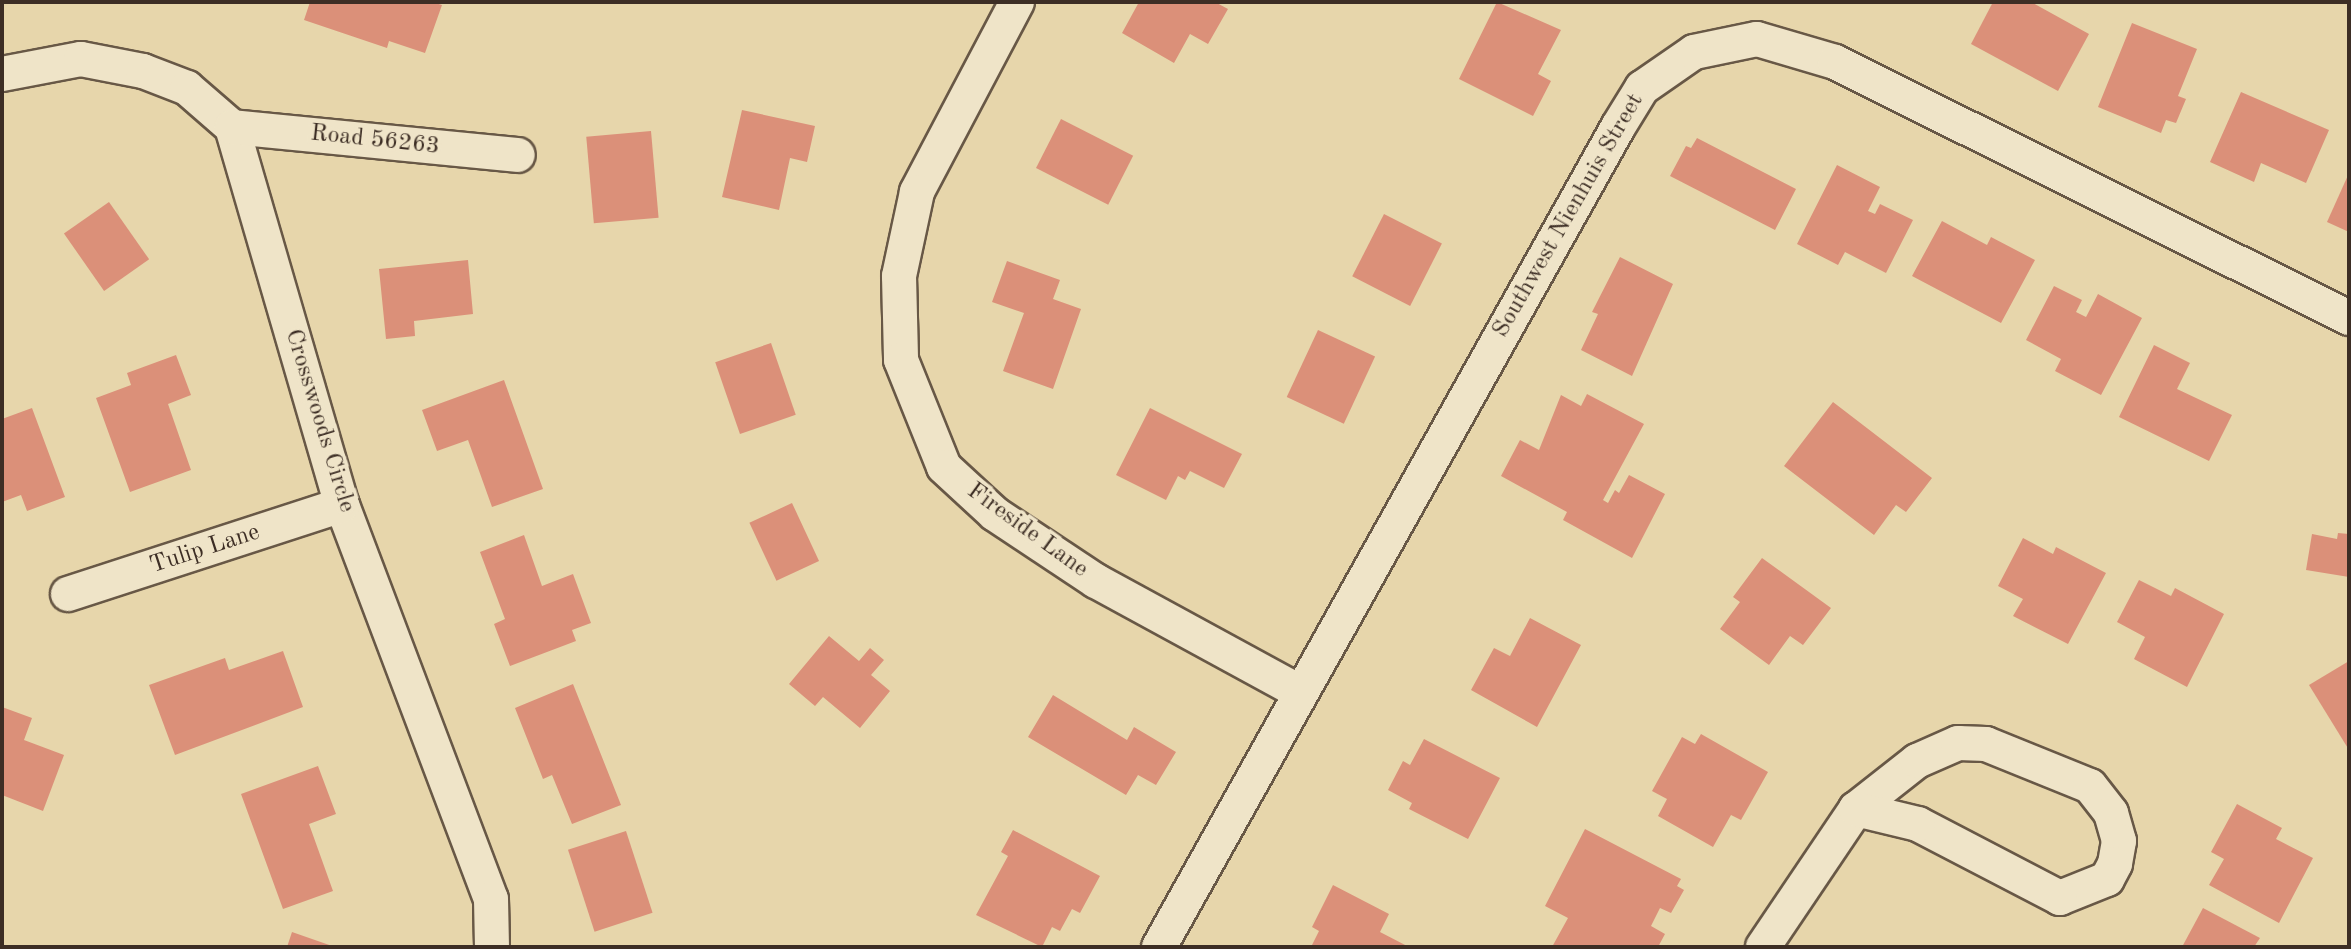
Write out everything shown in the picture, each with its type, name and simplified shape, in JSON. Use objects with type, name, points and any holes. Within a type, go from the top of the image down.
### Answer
[{"type":"street","name":"Fireside Lane","points":[[1017,2],[917,192],[899,276],[901,360],[944,467],[995,514],[1096,581],[1300,692]]},
{"type":"street","name":"Southwest Nienhuis Street","points":[[1159,947],[1618,127],[1642,88],[1694,52],[1757,39],[1835,62],[2349,318]]},
{"type":"street","points":[[2,74],[81,59],[143,71],[187,88],[232,127]]},
{"type":"street","name":"Road 56263","points":[[232,127],[518,155]]},
{"type":"street","name":"Crosswoods Circle","points":[[232,127],[342,505],[491,899],[492,947]]},
{"type":"street","name":"Tulip Lane","points":[[68,594],[342,505]]},
{"type":"street","points":[[1763,947],[1856,809],[1917,761],[1958,743],[1986,744],[2090,786],[2111,813],[2119,841],[2115,864],[2107,879],[2060,898],[1918,824],[1856,809]]},
{"type":"building","points":[[310,2],[432,2],[442,5],[425,53],[389,41],[387,48],[304,20]]},
{"type":"building","points":[[1139,2],[1215,2],[1228,9],[1208,44],[1190,34],[1174,63],[1122,33]]},
{"type":"building","points":[[1497,2],[1561,30],[1538,74],[1551,81],[1533,116],[1459,79]]},
{"type":"building","points":[[1993,2],[2031,2],[2089,34],[2058,91],[1971,44]]},
{"type":"building","points":[[2132,23],[2197,49],[2178,96],[2186,99],[2176,123],[2166,120],[2161,133],[2098,107]]},
{"type":"building","points":[[2241,92],[2329,130],[2306,183],[2261,163],[2254,182],[2210,162]]},
{"type":"building","points":[[742,110],[815,126],[807,162],[790,158],[779,210],[722,197]]},
{"type":"building","points":[[1061,119],[1133,156],[1108,205],[1036,168]]},
{"type":"building","points":[[651,131],[659,218],[594,223],[586,137]]},
{"type":"building","points":[[1697,138],[1796,189],[1775,230],[1670,176],[1686,146],[1691,148]]},
{"type":"building","points":[[1837,165],[1880,187],[1868,211],[1875,214],[1880,204],[1913,220],[1886,273],[1845,252],[1838,265],[1797,244]]},
{"type":"building","points":[[2349,173],[2349,232],[2327,222]]},
{"type":"building","points":[[109,202],[149,259],[104,291],[64,234]]},
{"type":"building","points":[[1384,214],[1442,244],[1410,306],[1352,276]]},
{"type":"building","points":[[1942,221],[1987,245],[1991,237],[2035,260],[2001,323],[1912,276]]},
{"type":"building","points":[[1620,257],[1673,284],[1632,376],[1581,350],[1598,314],[1592,312]]},
{"type":"building","points":[[468,260],[473,314],[414,321],[415,336],[386,339],[379,269]]},
{"type":"building","points":[[1007,261],[1060,280],[1053,299],[1081,309],[1053,389],[1003,371],[1024,313],[992,302]]},
{"type":"building","points":[[2054,286],[2082,300],[2076,312],[2086,317],[2098,294],[2142,318],[2101,395],[2055,371],[2061,359],[2026,340]]},
{"type":"building","points":[[1318,330],[1375,357],[1344,424],[1287,397]]},
{"type":"building","points":[[771,343],[796,415],[740,434],[715,362]]},
{"type":"building","points":[[2154,345],[2190,363],[2177,389],[2232,415],[2209,461],[2119,417]]},
{"type":"building","points":[[176,355],[191,395],[168,404],[191,470],[130,492],[96,398],[131,385],[127,373]]},
{"type":"building","points":[[504,380],[543,489],[492,507],[468,440],[437,451],[422,410]]},
{"type":"building","points":[[1587,394],[1644,424],[1603,500],[1608,503],[1615,490],[1619,493],[1629,475],[1665,494],[1632,558],[1563,520],[1567,512],[1501,476],[1520,440],[1539,450],[1561,395],[1581,406]]},
{"type":"building","points":[[1833,402],[1932,478],[1906,512],[1896,505],[1874,535],[1784,466]]},
{"type":"building","points":[[32,408],[65,497],[27,511],[21,495],[2,502],[2,419]]},
{"type":"building","points":[[1150,408],[1242,454],[1224,488],[1190,471],[1185,480],[1178,476],[1166,500],[1116,475]]},
{"type":"building","points":[[792,503],[819,561],[776,581],[749,523]]},
{"type":"building","points":[[2338,533],[2349,534],[2349,577],[2306,570],[2312,534],[2337,539]]},
{"type":"building","points":[[524,535],[542,586],[573,574],[591,623],[572,630],[576,641],[510,666],[494,624],[505,619],[480,552]]},
{"type":"building","points":[[2023,538],[2053,554],[2056,547],[2106,573],[2068,644],[2013,616],[2023,599],[1998,586]]},
{"type":"building","points":[[1762,558],[1831,608],[1803,645],[1790,636],[1769,665],[1720,629],[1740,602],[1733,597]]},
{"type":"building","points":[[2139,580],[2171,596],[2175,588],[2224,614],[2187,687],[2134,659],[2145,637],[2117,622]]},
{"type":"building","points":[[1530,618],[1581,645],[1537,727],[1471,690],[1494,648],[1510,656]]},
{"type":"building","points":[[829,636],[859,661],[870,648],[884,660],[871,675],[890,691],[860,728],[823,697],[815,706],[789,684]]},
{"type":"building","points":[[283,651],[303,707],[175,755],[149,685],[225,658],[229,670]]},
{"type":"building","points":[[2349,661],[2349,750],[2309,685]]},
{"type":"building","points":[[573,684],[621,805],[572,824],[552,775],[543,779],[515,708]]},
{"type":"building","points":[[1053,695],[1127,740],[1134,727],[1176,752],[1156,785],[1138,775],[1126,795],[1028,737]]},
{"type":"building","points":[[2,707],[32,718],[24,740],[64,755],[43,811],[2,795]]},
{"type":"building","points":[[1701,734],[1768,772],[1741,820],[1731,815],[1713,847],[1658,816],[1667,799],[1652,791],[1682,737],[1695,744]]},
{"type":"building","points":[[1424,739],[1500,778],[1468,839],[1409,809],[1412,803],[1388,790],[1403,761],[1410,765]]},
{"type":"building","points":[[318,766],[336,814],[309,824],[333,891],[283,909],[241,794]]},
{"type":"building","points":[[2237,804],[2282,828],[2276,839],[2313,858],[2279,923],[2209,885],[2224,859],[2211,852]]},
{"type":"building","points":[[1585,829],[1681,879],[1677,886],[1684,890],[1671,913],[1660,908],[1651,926],[1665,934],[1658,947],[1552,947],[1568,918],[1545,906]]},
{"type":"building","points":[[1013,830],[1100,876],[1080,913],[1072,909],[1060,931],[1052,927],[1042,947],[976,915],[1008,856],[1001,852]]},
{"type":"building","points":[[626,831],[653,913],[595,932],[568,850]]},
{"type":"building","points":[[1333,885],[1389,914],[1380,932],[1409,947],[1311,947],[1319,931],[1312,927]]},
{"type":"building","points":[[2203,908],[2260,938],[2254,947],[2182,947]]},
{"type":"building","points":[[292,932],[335,947],[287,947]]}]
